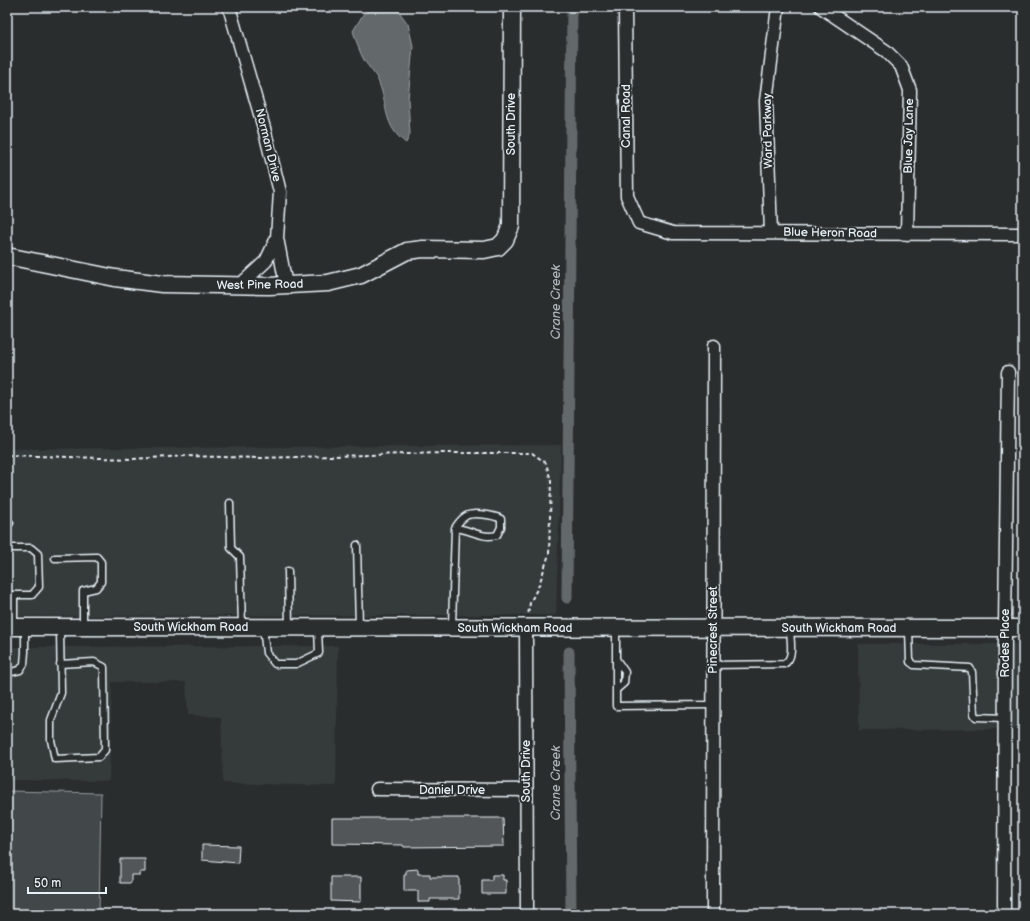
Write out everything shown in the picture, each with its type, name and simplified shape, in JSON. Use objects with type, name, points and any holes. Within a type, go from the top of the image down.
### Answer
[{"type":"main road","name":"South Drive","points":[[504,240],[511,226],[512,7]]},
{"type":"main road","name":"West Pine Road","points":[[7,256],[115,278],[162,284],[239,286],[286,285],[328,283],[361,275],[407,252],[423,249],[484,250],[498,247],[504,240]]},
{"type":"main road","name":"South Wickham Road","points":[[15,627],[1023,628]]},
{"type":"street","name":"Norman Drive","points":[[229,7],[264,128],[280,192],[277,238],[286,285]]},
{"type":"street","name":"Canal Road","points":[[626,7],[627,196],[639,223]]},
{"type":"street","name":"Ward Parkway","points":[[771,232],[766,100],[778,7]]},
{"type":"street","name":"Blue Jay Lane","points":[[821,7],[886,51],[901,66],[910,90],[907,234]]},
{"type":"street","name":"Blue Heron Road","points":[[639,223],[674,233],[771,232],[1023,234]]},
{"type":"street","points":[[239,286],[266,261],[277,238]]},
{"type":"street","name":"Pinecrest Street","points":[[713,914],[714,346]]},
{"type":"street","name":"Rodes Place","points":[[1004,914],[1008,372]]},
{"type":"street","name":"South Drive","points":[[526,628],[527,914]]},
{"type":"street","name":"Daniel Drive","points":[[377,789],[526,790]]},
{"type":"lane","points":[[230,502],[231,548],[240,557],[242,627]]},
{"type":"lane","points":[[452,628],[454,528],[459,521],[467,515],[495,516],[501,519],[501,527],[497,535],[489,537],[474,534],[468,530],[454,528]]},
{"type":"lane","points":[[357,544],[359,628]]},
{"type":"lane","points":[[7,548],[31,548],[38,554],[39,587],[32,595],[7,595]]},
{"type":"lane","points":[[55,558],[97,557],[101,562],[101,582],[96,588],[83,591],[83,627]]},
{"type":"lane","points":[[288,571],[289,628]]},
{"type":"lane","points":[[7,673],[20,670],[24,664],[15,627],[14,595]]},
{"type":"lane","points":[[60,627],[60,664],[61,693],[51,720],[51,740],[55,759],[99,757],[105,750],[104,667],[94,662],[60,664]]},
{"type":"lane","points":[[263,628],[266,653],[275,664],[296,664],[319,653],[318,628]]},
{"type":"lane","points":[[616,628],[616,706],[713,705]]},
{"type":"lane","points":[[713,665],[784,664],[789,662],[791,656],[790,628]]},
{"type":"lane","points":[[909,628],[910,662],[914,665],[970,668],[972,672],[974,714],[976,717],[1005,718]]},
{"type":"lane","points":[[616,658],[625,672],[624,683],[616,690]]},
{"type":"path","points":[[7,455],[131,459],[187,456],[259,458],[443,452],[532,453],[546,463],[551,481],[549,554],[539,586],[530,602],[526,628]]},
{"type":"shaded area","points":[[377,7],[397,9],[408,24],[413,46],[408,99],[410,134],[406,143],[393,130],[387,115],[379,83],[362,57],[353,31],[364,13]]},
{"type":"shaded area","points":[[561,445],[556,615],[7,616],[7,449]]},
{"type":"shaded area","points":[[858,644],[1023,644],[1023,729],[859,730]]},
{"type":"shaded area","points":[[338,646],[336,786],[223,783],[221,717],[188,715],[186,682],[112,682],[109,781],[7,780],[7,647]]},
{"type":"shaded area","points":[[7,791],[101,793],[99,914],[7,914]]},
{"type":"building","points":[[332,818],[503,818],[504,846],[404,847],[403,845],[332,844]]},
{"type":"building","points":[[202,845],[239,846],[238,863],[202,860]]},
{"type":"building","points":[[120,859],[145,859],[145,872],[140,872],[140,875],[131,875],[131,883],[120,883]]},
{"type":"building","points":[[418,869],[418,874],[430,874],[430,877],[459,877],[459,899],[430,899],[430,902],[418,902],[418,891],[404,891],[404,874],[406,874],[406,870]]},
{"type":"building","points":[[492,875],[503,875],[503,880],[506,880],[506,894],[482,894],[482,880],[492,880]]},
{"type":"building","points":[[331,877],[361,877],[361,902],[331,901]]},
{"type":"waterway","name":"Crane Creek","points":[[567,598],[572,7]]},
{"type":"waterway","name":"Crane Creek","points":[[569,652],[571,914]]}]
